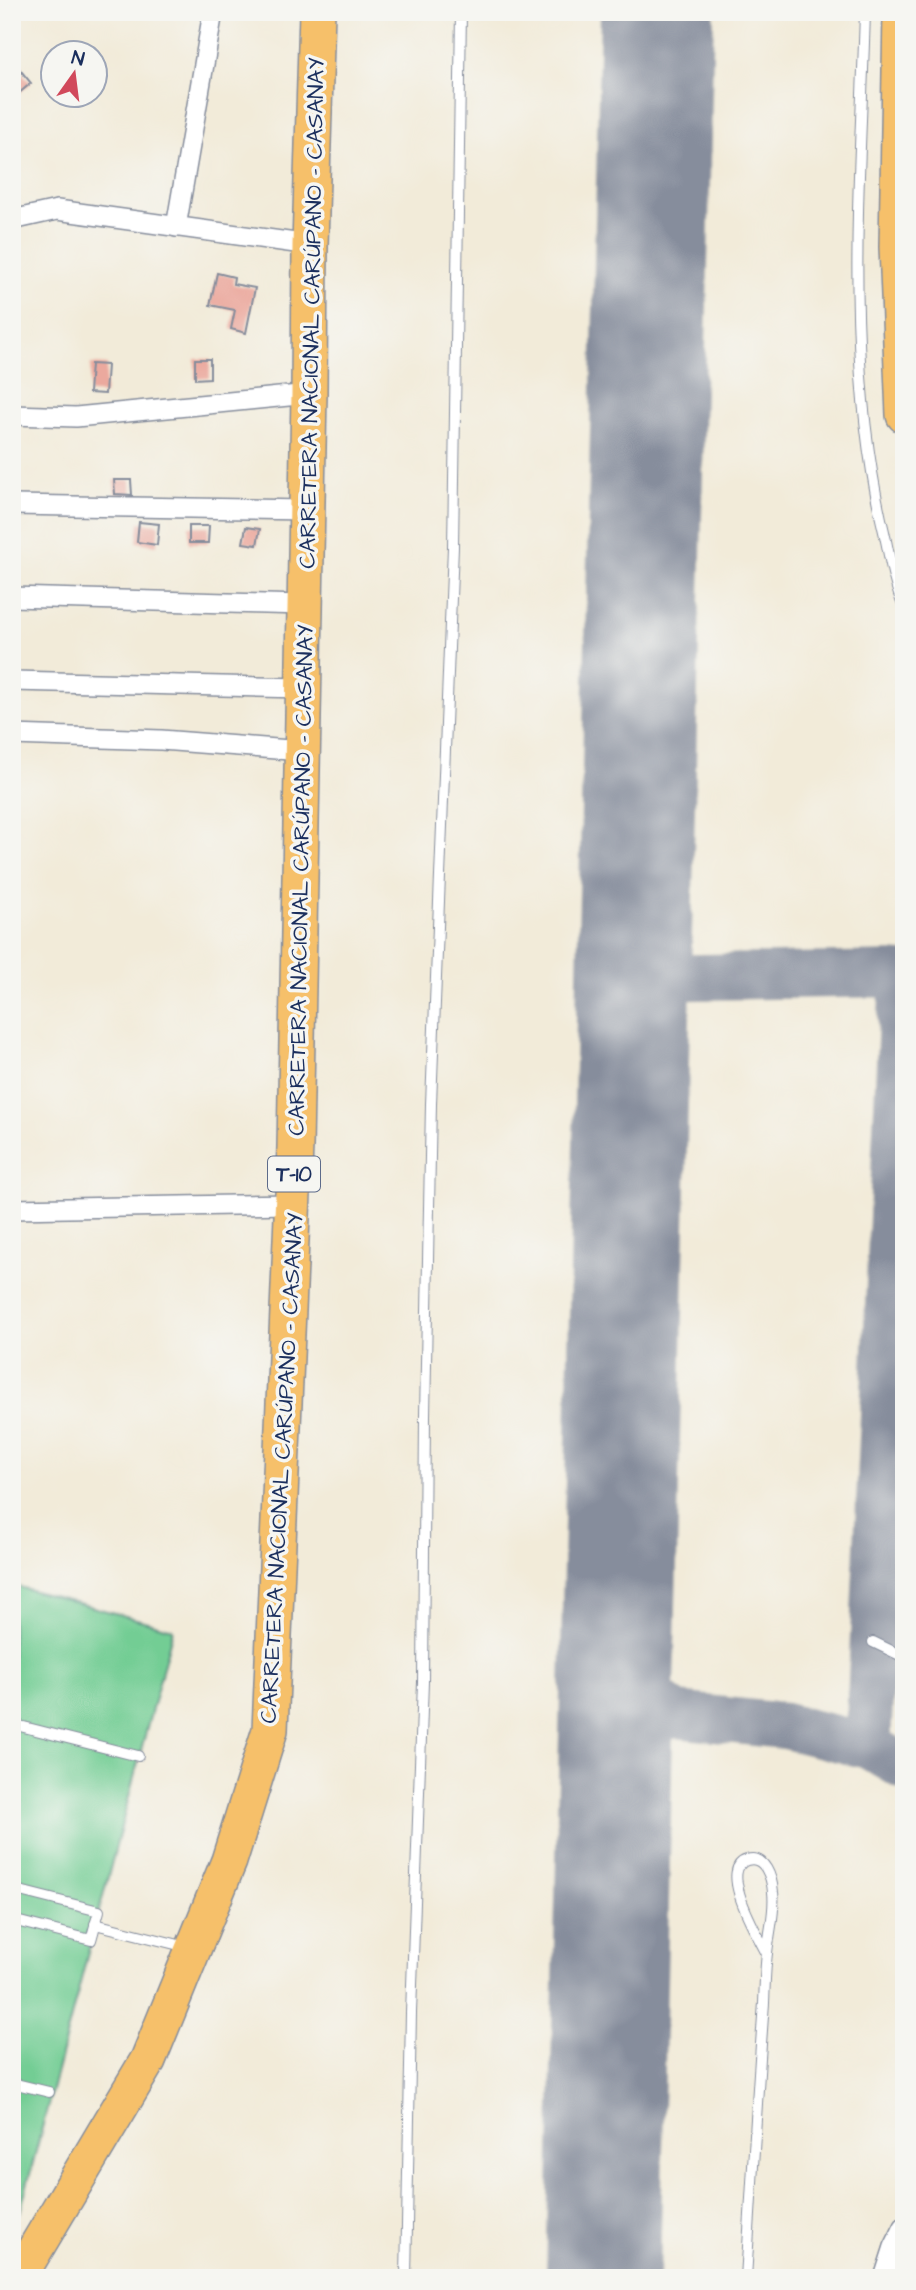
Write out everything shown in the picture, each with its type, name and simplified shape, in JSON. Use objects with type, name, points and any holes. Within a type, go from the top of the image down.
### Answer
[{"type":"highway","name":"CARRETERA NACIONAL CARÚPANO - CASANAY","points":[[18,2278],[148,2060],[229,1861],[270,1730],[293,1204],[310,245],[317,12]]},
{"type":"highway","points":[[901,12],[897,247],[904,415]]},
{"type":"street","points":[[176,227],[212,12]]},
{"type":"street","points":[[12,219],[57,210],[310,245]]},
{"type":"street","points":[[12,415],[76,417],[309,394]]},
{"type":"street","points":[[12,505],[306,510]]},
{"type":"street","points":[[12,597],[304,605]]},
{"type":"street","points":[[12,681],[303,688]]},
{"type":"street","points":[[12,735],[161,740],[302,751]]},
{"type":"street","points":[[12,1209],[293,1204]]},
{"type":"street","points":[[884,2278],[904,2227]]},
{"type":"lane","points":[[406,2278],[411,2013],[423,1682],[431,1090],[453,547],[461,12]]},
{"type":"lane","points":[[865,12],[857,311],[862,389],[873,489],[904,607]]},
{"type":"lane","points":[[873,1642],[904,1657]]},
{"type":"lane","points":[[12,1724],[138,1756]]},
{"type":"lane","points":[[746,2278],[767,1954],[772,1920],[772,1885],[766,1868],[758,1860],[750,1859],[743,1861],[736,1872],[736,1884],[767,1954]]},
{"type":"lane","points":[[12,1889],[99,1911],[91,1940],[12,1920]]},
{"type":"lane","points":[[95,1924],[194,1949]]},
{"type":"lane","points":[[12,2083],[49,2092]]},
{"type":"green space","points":[[12,1585],[173,1629],[20,2212],[12,2210]]},
{"type":"building","points":[[12,60],[31,83],[12,99]]},
{"type":"building","points":[[217,273],[234,277],[233,284],[255,288],[246,333],[231,329],[235,310],[210,305]]},
{"type":"building","points":[[195,359],[210,359],[210,378],[195,379]]},
{"type":"building","points":[[91,364],[107,365],[105,394],[89,393]]},
{"type":"building","points":[[114,480],[131,480],[132,495],[115,494]]},
{"type":"building","points":[[139,522],[159,524],[157,545],[137,542]]},
{"type":"building","points":[[189,526],[209,526],[208,543],[189,543]]},
{"type":"building","points":[[246,527],[260,529],[257,545],[243,543]]},
{"type":"taxiway","points":[[634,978],[903,974],[868,1746]]},
{"type":"taxiway","points":[[616,1759],[641,1730],[656,1721],[676,1715],[634,1683],[618,1660]]},
{"type":"taxiway","points":[[676,1715],[785,1726],[868,1746],[904,1767]]},
{"type":"runway","points":[[603,2278],[657,12]]}]
